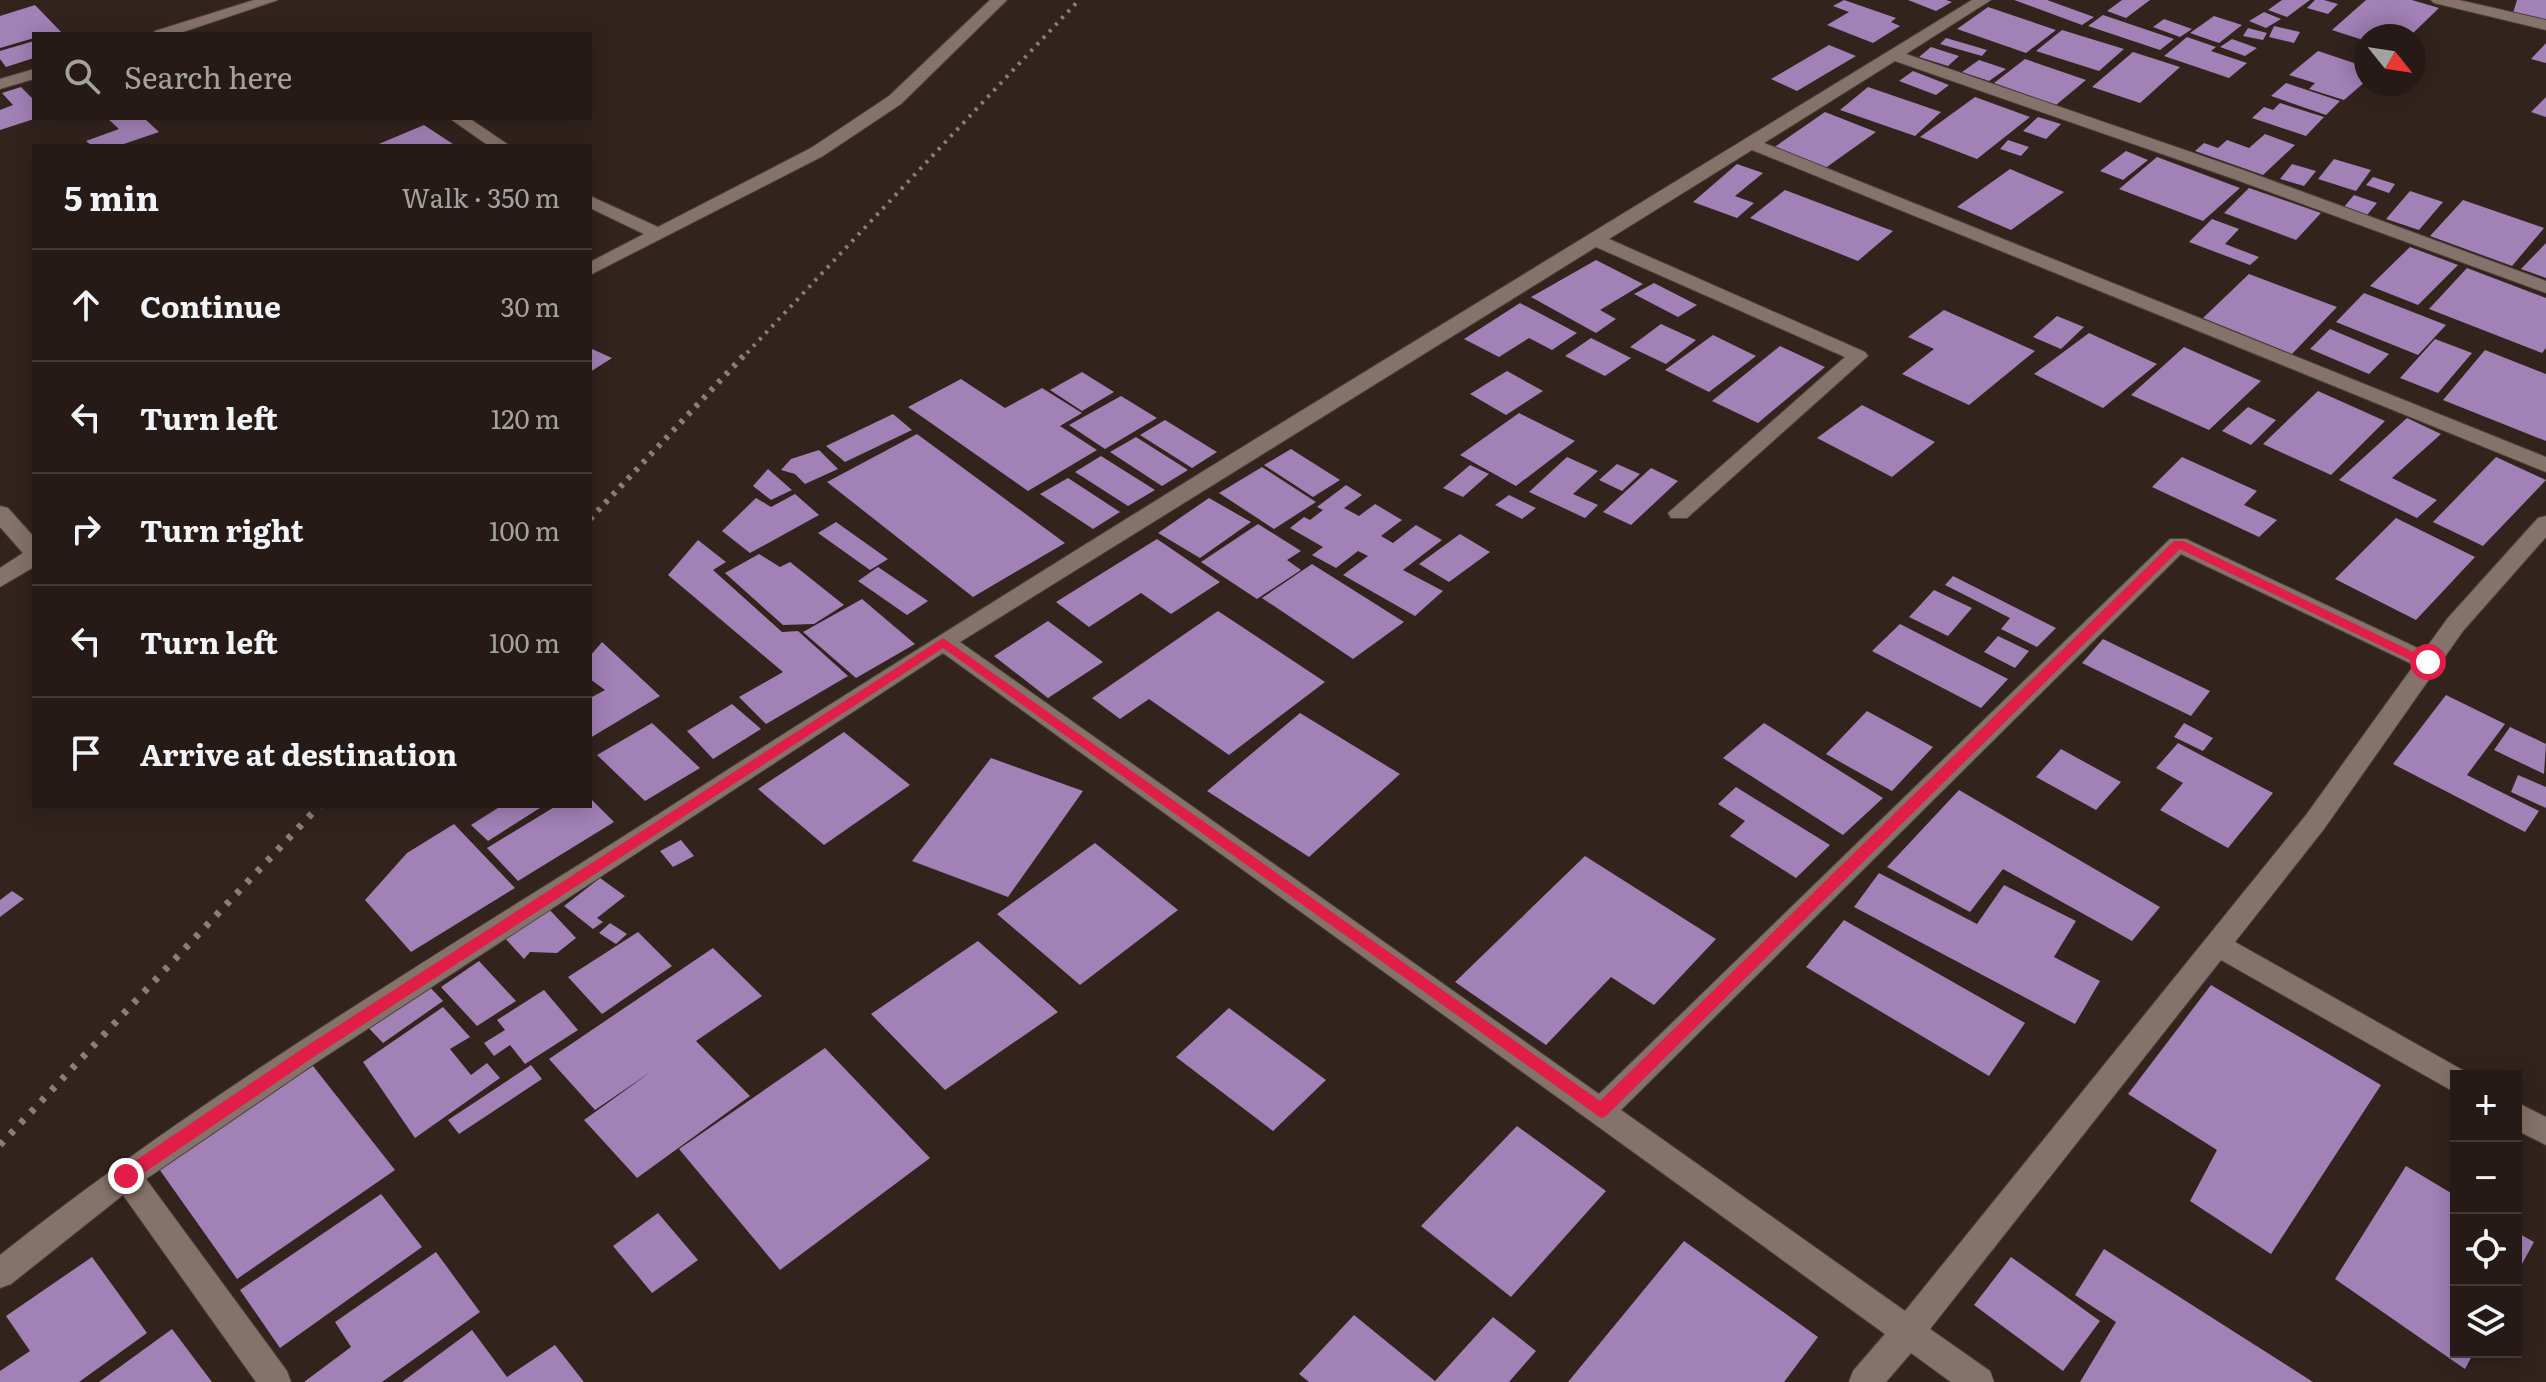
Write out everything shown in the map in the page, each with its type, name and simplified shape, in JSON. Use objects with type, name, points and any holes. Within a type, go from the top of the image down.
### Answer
[{"type":"street","points":[[167,32],[270,0]]},
{"type":"street","points":[[592,268],[817,152],[895,100],[999,0]]},
{"type":"street","points":[[0,1274],[126,1176],[326,1041],[943,642],[1983,0]]},
{"type":"street","points":[[2439,0],[2508,8],[2546,25]]},
{"type":"street","points":[[1892,55],[2240,175],[2546,287]]},
{"type":"street","points":[[0,84],[32,75]]},
{"type":"street","points":[[460,120],[498,144]]},
{"type":"street","points":[[1749,143],[2546,465]]},
{"type":"street","points":[[592,202],[659,234]]},
{"type":"street","points":[[1594,239],[1858,356],[1679,513]]},
{"type":"street","points":[[0,513],[32,552]]},
{"type":"street","points":[[1865,1382],[2315,822],[2455,625],[2546,523]]},
{"type":"street","points":[[1601,1111],[2178,544],[2428,662]]},
{"type":"street","points":[[0,579],[32,555]]},
{"type":"street","points":[[943,642],[1978,1382]]},
{"type":"street","points":[[2215,944],[2450,1078]]},
{"type":"street","points":[[2522,1118],[2546,1132]]},
{"type":"street","points":[[126,1176],[275,1382]]},
{"type":"building","points":[[1844,0],[1896,18],[1891,22],[1900,26],[1873,43],[1827,25],[1849,12],[1833,6]]},
{"type":"building","points":[[1908,0],[1946,0],[1952,2],[1936,11]]},
{"type":"building","points":[[2014,0],[2047,0],[2094,17],[2082,25]]},
{"type":"building","points":[[2122,0],[2150,0],[2126,18],[2107,11]]},
{"type":"building","points":[[2282,0],[2310,0],[2287,17],[2268,10]]},
{"type":"building","points":[[2315,0],[2338,4],[2328,14],[2307,8]]},
{"type":"building","points":[[2366,0],[2412,0],[2439,8],[2422,24],[2354,24],[2354,37],[2332,30]]},
{"type":"building","points":[[2517,0],[2546,0],[2546,20],[2513,13]]},
{"type":"building","points":[[35,5],[61,32],[32,32],[32,39],[0,48],[0,16]]},
{"type":"building","points":[[1988,7],[2056,30],[2026,53],[1957,29]]},
{"type":"building","points":[[2264,12],[2281,19],[2266,28],[2249,21]]},
{"type":"building","points":[[2103,15],[2174,39],[2160,50],[2088,26]]},
{"type":"building","points":[[2214,16],[2242,25],[2219,43],[2190,33]]},
{"type":"building","points":[[2164,19],[2192,29],[2180,37],[2153,27]]},
{"type":"building","points":[[2274,26],[2300,32],[2294,43],[2269,37]]},
{"type":"building","points":[[2248,28],[2267,33],[2263,40],[2243,36]]},
{"type":"building","points":[[2062,30],[2124,49],[2099,71],[2036,51]]},
{"type":"building","points":[[2187,37],[2216,47],[2211,51],[2247,63],[2229,78],[2164,56]]},
{"type":"building","points":[[1946,38],[1987,50],[1982,56],[1940,44]]},
{"type":"building","points":[[2232,39],[2257,48],[2245,56],[2220,47]]},
{"type":"building","points":[[32,42],[32,59],[6,67],[0,59],[0,51]]},
{"type":"building","points":[[2546,43],[2546,63],[2531,59]]},
{"type":"building","points":[[1829,45],[1856,56],[1797,91],[1771,79]]},
{"type":"building","points":[[1931,47],[1959,56],[1948,66],[1919,57]]},
{"type":"building","points":[[2318,51],[2354,63],[2354,91],[2344,100],[2309,89],[2315,83],[2289,75]]},
{"type":"building","points":[[2133,52],[2180,67],[2140,103],[2092,87]]},
{"type":"building","points":[[2025,59],[2086,80],[2056,105],[1994,83]]},
{"type":"building","points":[[1979,60],[2006,69],[1989,81],[1962,72]]},
{"type":"building","points":[[1913,71],[1949,85],[1936,95],[1899,81]]},
{"type":"building","points":[[2286,83],[2340,101],[2326,115],[2271,96]]},
{"type":"building","points":[[21,87],[32,98],[32,120],[0,130],[0,110],[13,105],[2,93]]},
{"type":"building","points":[[1868,87],[1941,112],[1915,136],[1840,110]]},
{"type":"building","points":[[1975,97],[2030,117],[1977,159],[1920,137]]},
{"type":"building","points":[[2546,97],[2546,117],[2531,112]]},
{"type":"building","points":[[2280,103],[2324,117],[2306,136],[2252,118],[2264,107],[2273,110]]},
{"type":"building","points":[[1825,112],[1876,132],[1824,169],[1773,148]]},
{"type":"building","points":[[2038,117],[2061,124],[2046,139],[2023,131]]},
{"type":"building","points":[[109,120],[146,120],[159,132],[124,144],[90,144],[86,141],[119,129]]},
{"type":"building","points":[[424,125],[453,144],[379,144]]},
{"type":"building","points":[[2265,134],[2295,145],[2263,175],[2195,151],[2204,143],[2218,148],[2227,140],[2249,148]]},
{"type":"building","points":[[2008,140],[2029,147],[2021,156],[2000,149]]},
{"type":"building","points":[[2126,151],[2148,160],[2123,180],[2100,171]]},
{"type":"building","points":[[2157,157],[2240,188],[2203,221],[2119,189]]},
{"type":"building","points":[[2334,159],[2371,170],[2356,191],[2318,179]]},
{"type":"building","points":[[1737,164],[1763,173],[1735,196],[1754,203],[1737,218],[1693,202]]},
{"type":"building","points":[[2292,164],[2316,171],[2304,186],[2280,179]]},
{"type":"building","points":[[2010,169],[2064,192],[2011,230],[1957,207]]},
{"type":"building","points":[[2373,177],[2395,184],[2389,193],[2366,185]]},
{"type":"building","points":[[2249,188],[2321,213],[2296,240],[2224,213]]},
{"type":"building","points":[[1785,190],[1893,231],[1858,261],[1750,218]]},
{"type":"building","points":[[2410,191],[2443,202],[2419,230],[2386,219]]},
{"type":"building","points":[[2354,195],[2377,203],[2367,215],[2344,207]]},
{"type":"building","points":[[2463,200],[2544,228],[2512,266],[2430,236]]},
{"type":"building","points":[[2212,219],[2239,229],[2225,244],[2259,257],[2250,265],[2189,242]]},
{"type":"building","points":[[2546,243],[2546,278],[2521,269]]},
{"type":"building","points":[[2410,247],[2458,265],[2418,305],[2370,286]]},
{"type":"building","points":[[1596,260],[1643,284],[1600,310],[1616,319],[1596,333],[1531,297]]},
{"type":"building","points":[[2467,268],[2546,298],[2546,348],[2542,353],[2429,309]]},
{"type":"building","points":[[2249,274],[2337,307],[2292,354],[2203,318]]},
{"type":"building","points":[[1654,283],[1697,305],[1678,317],[1634,294]]},
{"type":"building","points":[[2364,293],[2446,325],[2418,355],[2336,322]]},
{"type":"building","points":[[1520,303],[1577,333],[1552,350],[1529,338],[1499,357],[1464,339]]},
{"type":"building","points":[[1944,310],[2035,351],[1969,405],[1902,374],[1934,349],[1908,337]]},
{"type":"building","points":[[2057,316],[2084,327],[2061,349],[2033,337]]},
{"type":"building","points":[[1661,324],[1696,340],[1666,364],[1630,347]]},
{"type":"building","points":[[2330,329],[2389,354],[2369,374],[2310,349]]},
{"type":"building","points":[[2089,333],[2157,364],[2103,408],[2034,374]]},
{"type":"building","points":[[1713,335],[1756,356],[1709,392],[1665,370]]},
{"type":"building","points":[[1591,338],[1631,358],[1605,376],[1565,356]]},
{"type":"building","points":[[2435,339],[2472,353],[2438,393],[2400,378]]},
{"type":"building","points":[[1780,346],[1825,367],[1758,423],[1712,401]]},
{"type":"building","points":[[2184,347],[2261,381],[2209,430],[2131,395]]},
{"type":"building","points":[[592,349],[612,358],[592,371]]},
{"type":"building","points":[[2485,350],[2546,374],[2546,441],[2443,400]]},
{"type":"building","points":[[1507,371],[1543,391],[1506,415],[1470,394]]},
{"type":"building","points":[[1082,372],[1114,392],[1082,411],[1050,390]]},
{"type":"building","points":[[961,379],[1005,408],[1042,388],[1082,413],[1060,426],[1097,450],[1028,491],[908,407]]},
{"type":"building","points":[[2318,391],[2385,421],[2331,475],[2263,444]]},
{"type":"building","points":[[1121,396],[1157,418],[1105,449],[1069,425]]},
{"type":"building","points":[[1862,405],[1935,442],[1892,477],[1817,438]]},
{"type":"building","points":[[2248,407],[2276,420],[2251,445],[2222,431]]},
{"type":"building","points":[[1519,413],[1575,441],[1516,486],[1460,455]]},
{"type":"building","points":[[893,414],[912,430],[845,462],[826,446]]},
{"type":"building","points":[[2407,418],[2441,434],[2392,478],[2437,500],[2417,518],[2339,480]]},
{"type":"building","points":[[1165,420],[1217,452],[1192,468],[1140,435]]},
{"type":"building","points":[[917,434],[1065,543],[973,597],[827,482]]},
{"type":"building","points":[[1136,437],[1188,470],[1162,486],[1110,452]]},
{"type":"building","points":[[1291,449],[1340,480],[1313,497],[1264,465]]},
{"type":"building","points":[[819,450],[838,469],[805,484],[795,474],[781,470],[791,459]]},
{"type":"building","points":[[1101,456],[1155,490],[1128,506],[1075,472]]},
{"type":"building","points":[[1567,457],[1598,471],[1573,494],[1598,505],[1585,518],[1529,492]]},
{"type":"building","points":[[2182,457],[2257,491],[2244,505],[2277,520],[2259,537],[2152,487]]},
{"type":"building","points":[[2496,457],[2546,480],[2483,546],[2433,522]]},
{"type":"building","points":[[1617,464],[1640,474],[1622,491],[1599,480]]},
{"type":"building","points":[[1470,465],[1489,474],[1463,497],[1443,488]]},
{"type":"building","points":[[1262,467],[1316,502],[1274,529],[1219,493]]},
{"type":"building","points":[[1651,468],[1678,481],[1631,525],[1603,512]]},
{"type":"building","points":[[768,469],[792,490],[771,500],[753,486]]},
{"type":"building","points":[[1068,478],[1120,512],[1093,529],[1040,494]]},
{"type":"building","points":[[1346,485],[1362,495],[1344,508],[1359,516],[1375,504],[1402,520],[1381,536],[1393,543],[1416,525],[1442,540],[1403,570],[1443,591],[1415,616],[1343,575],[1368,556],[1358,551],[1336,568],[1312,555],[1323,547],[1290,528],[1304,517],[1310,520],[1323,510],[1317,507]]},
{"type":"building","points":[[795,494],[819,515],[750,553],[722,531],[756,498],[771,507]]},
{"type":"building","points":[[1509,495],[1536,508],[1522,519],[1495,505]]},
{"type":"building","points":[[1209,498],[1251,522],[1200,558],[1158,533]]},
{"type":"building","points":[[2396,518],[2475,557],[2416,620],[2335,579]]},
{"type":"building","points":[[836,522],[888,559],[870,570],[818,533]]},
{"type":"building","points":[[1258,524],[1301,551],[1287,560],[1301,570],[1257,599],[1201,562]]},
{"type":"building","points":[[1460,534],[1490,552],[1449,582],[1419,564]]},
{"type":"building","points":[[1157,539],[1220,582],[1171,614],[1141,593],[1089,627],[1056,602]]},
{"type":"building","points":[[698,540],[726,562],[713,570],[782,632],[798,631],[848,676],[766,724],[739,697],[783,672],[668,575]]},
{"type":"building","points":[[759,554],[780,567],[790,562],[844,605],[814,624],[783,625],[725,573]]},
{"type":"building","points":[[1312,564],[1404,622],[1353,659],[1262,598]]},
{"type":"building","points":[[878,567],[928,601],[907,615],[858,581]]},
{"type":"building","points":[[1953,576],[2056,628],[2037,647],[2001,629],[2010,618],[1945,585]]},
{"type":"building","points":[[1934,590],[1972,608],[1948,636],[1909,617]]},
{"type":"building","points":[[862,599],[915,644],[856,678],[803,632]]},
{"type":"building","points":[[1218,611],[1325,682],[1229,755],[1149,699],[1120,719],[1092,698]]},
{"type":"building","points":[[1048,621],[1103,662],[1048,698],[994,656]]},
{"type":"building","points":[[1900,624],[2008,679],[1981,708],[1872,651]]},
{"type":"building","points":[[1998,636],[2029,651],[2015,668],[1984,652]]},
{"type":"building","points":[[2103,639],[2210,691],[2191,716],[2082,663]]},
{"type":"building","points":[[602,642],[660,696],[592,737],[592,697],[605,690],[592,680],[592,654]]},
{"type":"building","points":[[2446,695],[2505,724],[2467,775],[2539,811],[2525,832],[2393,764]]},
{"type":"building","points":[[732,704],[761,729],[713,759],[687,731]]},
{"type":"building","points":[[1867,711],[1933,747],[1892,791],[1826,754]]},
{"type":"building","points":[[1300,713],[1400,774],[1309,857],[1207,791]]},
{"type":"building","points":[[652,723],[700,768],[645,801],[597,755]]},
{"type":"building","points":[[1764,723],[1883,798],[1843,835],[1723,758]]},
{"type":"building","points":[[2184,723],[2213,738],[2203,751],[2174,737]]},
{"type":"building","points":[[2510,727],[2546,744],[2544,774],[2494,750]]},
{"type":"building","points":[[844,732],[910,785],[824,845],[758,789]]},
{"type":"building","points":[[2178,743],[2273,793],[2228,848],[2160,810],[2183,783],[2156,768]]},
{"type":"building","points":[[2061,749],[2121,782],[2096,810],[2036,777]]},
{"type":"building","points":[[991,758],[1083,791],[1008,897],[912,861]]},
{"type":"building","points":[[2518,775],[2546,787],[2546,808],[2511,792]]},
{"type":"building","points":[[1736,787],[1830,845],[1796,878],[1730,836],[1745,821],[1718,804]]},
{"type":"building","points":[[1959,790],[2160,907],[2132,941],[2003,869],[1970,912],[1887,867]]},
{"type":"building","points":[[592,800],[614,822],[518,881],[487,848],[553,808],[592,808]]},
{"type":"building","points":[[498,808],[540,808],[488,841],[471,825]]},
{"type":"building","points":[[454,824],[515,888],[411,952],[365,900],[407,853]]},
{"type":"building","points":[[681,840],[694,856],[673,867],[660,851]]},
{"type":"building","points":[[1095,843],[1178,910],[1080,985],[997,914]]},
{"type":"building","points":[[1585,856],[1716,939],[1654,1005],[1611,977],[1546,1045],[1455,982]]},
{"type":"building","points":[[1879,873],[1977,924],[2004,885],[2076,921],[2054,957],[2100,981],[2075,1024],[1854,907]]},
{"type":"building","points":[[600,878],[625,896],[597,918],[603,922],[593,929],[564,906]]},
{"type":"building","points":[[12,891],[24,899],[0,917],[0,900]]},
{"type":"building","points":[[547,907],[576,938],[557,953],[530,952],[524,959],[501,934]]},
{"type":"building","points":[[1844,920],[2025,1023],[1989,1076],[1806,967]]},
{"type":"building","points":[[610,923],[627,934],[616,944],[599,933]]},
{"type":"building","points":[[638,932],[672,966],[602,1014],[568,977]]},
{"type":"building","points":[[978,941],[1058,1012],[945,1090],[871,1014]]},
{"type":"building","points":[[713,948],[762,996],[696,1041],[750,1096],[637,1178],[584,1120],[652,1071],[595,1110],[549,1059]]},
{"type":"building","points":[[479,961],[516,1001],[477,1026],[441,987]]},
{"type":"building","points":[[426,983],[443,1001],[383,1043],[365,1024]]},
{"type":"building","points":[[2211,985],[2381,1085],[2271,1254],[2190,1201],[2217,1150],[2128,1094]]},
{"type":"building","points":[[544,990],[578,1030],[525,1064],[510,1045],[494,1056],[484,1043],[505,1030],[497,1020]]},
{"type":"building","points":[[443,1007],[470,1037],[450,1049],[471,1075],[487,1063],[500,1078],[415,1138],[363,1062]]},
{"type":"building","points":[[1229,1008],[1326,1080],[1273,1131],[1176,1057]]},
{"type":"building","points":[[825,1048],[930,1158],[780,1270],[679,1149]]},
{"type":"building","points":[[531,1065],[542,1079],[459,1134],[448,1120]]},
{"type":"building","points":[[313,1066],[395,1170],[237,1279],[157,1166]]},
{"type":"building","points":[[1517,1126],[1606,1191],[1511,1297],[1421,1226]]},
{"type":"building","points":[[2406,1166],[2450,1192],[2450,1358],[2471,1358],[2465,1369],[2335,1279]]},
{"type":"building","points":[[381,1194],[422,1247],[280,1348],[240,1290]]},
{"type":"building","points":[[658,1213],[698,1260],[652,1293],[613,1246]]},
{"type":"building","points":[[2522,1235],[2534,1242],[2522,1264]]},
{"type":"building","points":[[1684,1241],[1818,1337],[1784,1382],[1568,1382]]},
{"type":"building","points":[[2104,1249],[2313,1382],[2080,1382],[2116,1322],[2075,1295]]},
{"type":"building","points":[[436,1252],[480,1312],[382,1382],[304,1382],[351,1347],[335,1322]]},
{"type":"building","points":[[92,1257],[147,1333],[79,1382],[0,1382],[0,1371],[30,1351],[6,1316]]},
{"type":"building","points":[[2011,1257],[2100,1321],[2063,1371],[1974,1305]]},
{"type":"building","points":[[1354,1315],[1435,1381],[1493,1317],[1536,1351],[1509,1382],[1309,1382],[1299,1374]]},
{"type":"building","points":[[172,1329],[212,1382],[99,1382]]},
{"type":"building","points":[[472,1330],[507,1377],[555,1345],[584,1382],[402,1382]]},
{"type":"railway","points":[[747,353],[1079,0]]},
{"type":"railway","points":[[592,517],[748,351]]},
{"type":"railway","points":[[0,1145],[317,808]]},
{"type":"route","points":[[126,1176],[313,1050],[943,642],[1601,1111],[2178,544],[2428,662]]}]
